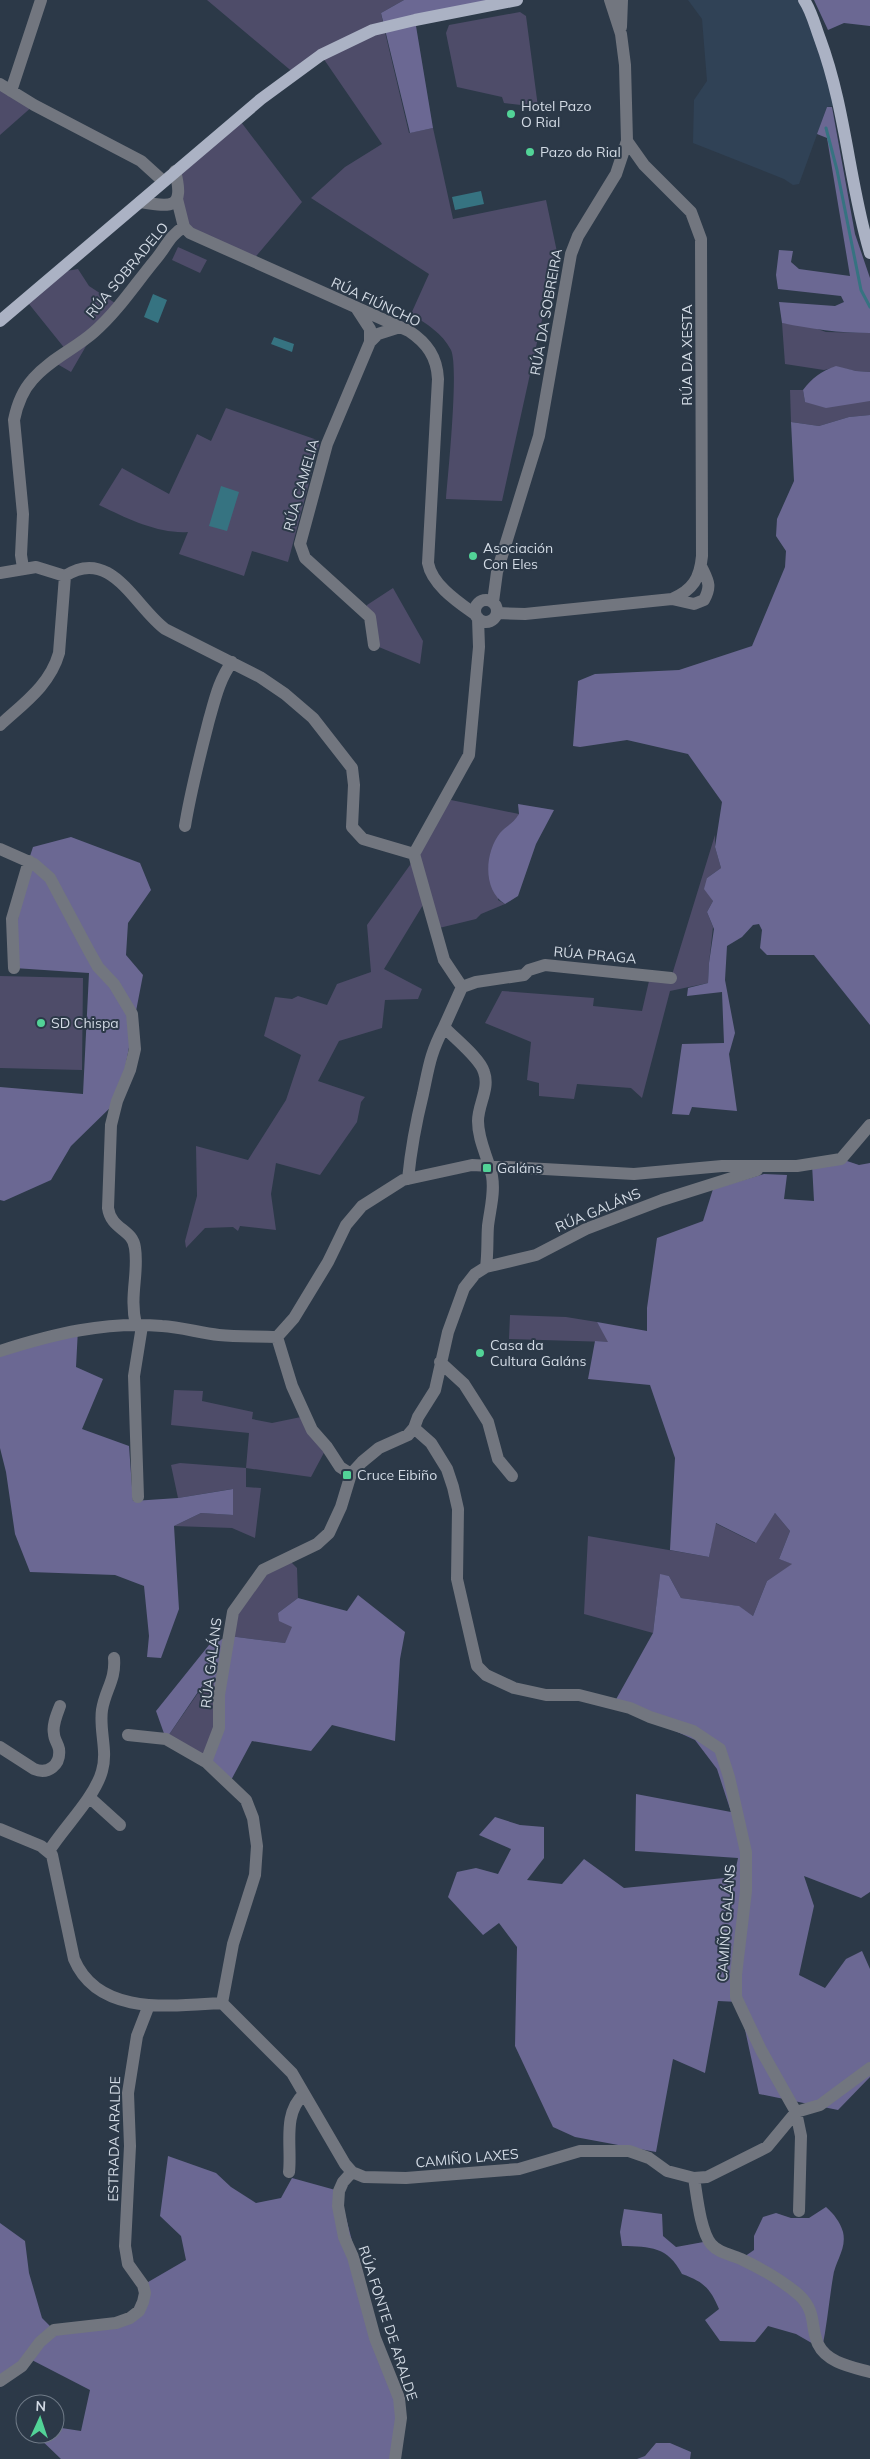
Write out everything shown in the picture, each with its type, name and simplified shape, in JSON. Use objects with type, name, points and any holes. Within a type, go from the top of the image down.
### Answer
[{"type":"main road","points":[[0,321],[261,99],[320,55],[373,30],[517,0]]},
{"type":"main road","points":[[804,0],[825,53],[840,105],[859,217],[870,253]]},
{"type":"street","points":[[41,0],[5,88],[141,162],[162,183],[166,207]]},
{"type":"street","name":"RÚA DA SOBREIRA","points":[[479,647],[491,609],[497,572],[539,436],[571,254],[578,236],[616,174],[627,141],[625,65],[619,2],[599,0]]},
{"type":"street","name":"RÚA DA XESTA","points":[[627,141],[644,165],[691,212],[701,239],[701,566],[698,578],[692,588],[672,599]]},
{"type":"street","points":[[616,174],[629,166],[644,165]]},
{"type":"street","points":[[175,171],[178,182],[177,199],[183,225]]},
{"type":"street","points":[[140,202],[166,207],[173,204],[177,199]]},
{"type":"street","name":"RÚA FIÚNCHO","points":[[166,207],[190,233],[400,327],[424,342],[436,364],[438,380],[428,563],[436,583],[477,617]]},
{"type":"street","name":"RÚA SOBRADELO","points":[[23,568],[21,555],[23,514],[14,420],[23,392],[40,371],[67,350],[93,334],[104,323],[161,253],[171,236],[183,225]]},
{"type":"street","points":[[357,309],[373,335],[400,327]]},
{"type":"street","name":"RÚA CAMELIA","points":[[374,645],[370,617],[306,558],[300,544],[327,444],[373,335],[382,326],[381,319]]},
{"type":"street","name":"RÚA DA XESTA","points":[[491,609],[525,614],[672,599],[694,604],[704,600],[710,590],[709,583],[701,566]]},
{"type":"street","points":[[0,573],[23,568],[45,568],[66,576],[83,568],[101,570],[110,574],[136,597],[157,623],[260,678],[304,708],[350,763],[354,785],[352,827],[359,835],[369,841],[414,854],[444,960],[462,987],[430,1058],[414,1128],[408,1179]]},
{"type":"street","points":[[0,725],[36,693],[56,664],[59,653],[66,576]]},
{"type":"street","points":[[454,597],[491,609]]},
{"type":"street","points":[[476,606],[491,609],[485,622],[477,617],[476,606]]},
{"type":"street","name":"RÚA DA SOBREIRA","points":[[414,854],[469,755],[479,647],[477,617]]},
{"type":"street","points":[[185,826],[198,757],[222,676],[232,662]]},
{"type":"street","points":[[0,848],[28,861],[50,878],[98,967],[107,974],[128,1006],[134,1023],[135,1049],[133,1060],[116,1101],[111,1125],[108,1208],[111,1221],[130,1236],[135,1248],[132,1297],[139,1325],[134,1376],[138,1497]]},
{"type":"street","points":[[14,968],[6,924],[28,861]]},
{"type":"street","name":"RÚA PRAGA","points":[[462,987],[476,982],[524,975],[536,966],[545,965],[671,978]]},
{"type":"street","points":[[444,1027],[479,1063],[485,1074],[485,1090],[478,1119],[480,1138],[492,1176],[486,1267]]},
{"type":"street","points":[[277,1337],[294,1318],[328,1262],[346,1225],[362,1206],[408,1179],[458,1166],[488,1165],[634,1174],[722,1166],[797,1166],[841,1159],[870,1125]]},
{"type":"street","name":"RÚA GALÁNS","points":[[414,1428],[418,1417],[435,1390],[440,1362],[454,1314],[464,1288],[475,1274],[486,1267],[536,1255],[586,1229],[662,1200],[758,1170],[763,1165]]},
{"type":"street","points":[[722,1166],[725,1173],[722,1181]]},
{"type":"street","points":[[0,1351],[78,1329],[139,1325],[162,1326],[219,1335],[277,1337]]},
{"type":"street","points":[[277,1337],[292,1386],[312,1430],[327,1447],[340,1467],[351,1474],[379,1448],[408,1435],[414,1428]]},
{"type":"street","points":[[440,1362],[453,1373],[469,1392],[488,1422],[498,1459],[512,1476]]},
{"type":"street","name":"CAMIÑO GALÁNS","points":[[414,1428],[431,1443],[447,1469],[453,1487],[458,1508],[457,1579],[477,1666],[486,1676],[514,1688],[546,1695],[579,1695],[630,1708],[650,1717],[693,1731],[720,1749],[729,1777],[746,1852],[746,1891],[736,1975],[736,1997],[761,2050],[796,2112],[801,2136],[798,2211]]},
{"type":"street","name":"RÚA GALÁNS","points":[[206,1762],[220,1728],[219,1695],[233,1612],[263,1570],[317,1544],[329,1533],[341,1507],[351,1474]]},
{"type":"street","points":[[49,1851],[69,1821],[89,1797],[102,1771],[104,1756],[102,1711],[115,1671],[114,1658]]},
{"type":"street","points":[[0,1747],[39,1772],[51,1769],[57,1763],[59,1757],[54,1728],[60,1706]]},
{"type":"street","points":[[128,1735],[166,1739],[206,1762],[246,1800],[253,1818],[257,1846],[255,1875],[233,1944],[222,2003]]},
{"type":"street","points":[[89,1797],[120,1825]]},
{"type":"street","points":[[0,1829],[49,1851],[52,1855],[74,1959],[78,1970],[93,1988],[112,1997],[149,2005],[171,2006],[222,2003],[292,2073],[345,2164],[352,2172]]},
{"type":"street","name":"ESTRADA ARALDE","points":[[0,2381],[22,2366],[40,2342],[54,2330],[116,2324],[130,2318],[139,2311],[145,2293],[143,2285],[128,2264],[125,2246],[130,2146],[128,2082],[137,2036],[149,2005]]},
{"type":"street","points":[[870,2068],[820,2105],[796,2112],[767,2147],[706,2176],[694,2178],[704,2227],[709,2241],[717,2251],[741,2259],[768,2273],[799,2296],[813,2315],[818,2344],[829,2357],[846,2366],[870,2372]]},
{"type":"street","points":[[289,2172],[292,2115],[294,2106],[304,2094]]},
{"type":"street","name":"CAMIÑO LAXES","points":[[352,2172],[364,2177],[381,2179],[434,2176],[518,2169],[580,2152],[629,2151],[650,2158],[667,2171],[694,2178]]},
{"type":"street","name":"RÚA FONTE DE ARALDE","points":[[352,2172],[343,2182],[339,2191],[338,2206],[344,2237],[353,2257],[375,2338],[399,2398],[401,2418],[395,2459]]},
{"type":"shaded area","points":[[207,0],[404,0],[381,13],[384,28],[409,133],[433,128],[453,219],[546,200],[557,252],[502,501],[446,499],[452,422],[453,360],[451,350],[439,334],[411,314],[429,274],[311,198],[345,167],[382,144],[321,55],[295,74]]},
{"type":"shaded area","points":[[404,0],[522,0],[415,20],[433,128],[410,133],[381,13]]},
{"type":"shaded area","points":[[688,0],[804,0],[840,105],[827,107],[799,184],[793,185],[784,179],[693,143],[694,100],[707,81],[702,19]]},
{"type":"shaded area","points":[[814,0],[870,0],[870,26],[844,23],[828,30]]},
{"type":"shaded area","points":[[520,12],[526,16],[538,107],[504,103],[502,97],[457,87],[446,33],[449,25]]},
{"type":"shaded area","points":[[0,89],[34,105],[0,135]]},
{"type":"shaded area","points":[[827,107],[832,107],[855,234],[870,278],[870,333],[825,330],[782,323],[779,302],[835,306],[844,302],[841,296],[778,289],[776,275],[779,250],[793,251],[791,262],[799,269],[850,276],[827,138],[817,134]]},
{"type":"shaded area","points":[[238,118],[302,202],[252,261],[190,233],[175,171]]},
{"type":"shaded area","points":[[481,191],[484,204],[455,210],[452,197]]},
{"type":"shaded area","points":[[178,247],[207,260],[200,273],[172,260]]},
{"type":"shaded area","points":[[78,269],[89,286],[118,305],[93,334],[71,372],[52,361],[66,350],[25,299],[55,273]]},
{"type":"shaded area","points":[[153,294],[167,300],[158,323],[144,317]]},
{"type":"shaded area","points":[[782,323],[809,326],[826,332],[870,333],[870,372],[836,367],[824,370],[785,364]]},
{"type":"shaded area","points":[[274,337],[294,344],[292,352],[271,344]]},
{"type":"shaded area","points":[[836,366],[870,372],[870,401],[826,408],[805,402],[803,390],[806,386],[813,378]]},
{"type":"shaded area","points":[[790,390],[803,390],[805,402],[870,401],[870,415],[849,417],[819,426],[791,422]]},
{"type":"shaded area","points":[[226,408],[320,441],[288,562],[252,551],[244,576],[179,554],[188,532],[154,528],[99,505],[122,468],[169,494],[197,434],[211,441]]},
{"type":"shaded area","points":[[870,415],[870,1025],[814,955],[767,955],[760,948],[762,930],[759,924],[753,925],[742,937],[727,946],[725,980],[735,1033],[729,1054],[737,1111],[692,1107],[689,1115],[672,1114],[682,1044],[724,1043],[722,992],[687,996],[688,988],[708,983],[714,929],[707,912],[713,901],[704,889],[707,878],[721,868],[715,847],[722,802],[688,754],[627,740],[580,747],[573,746],[578,681],[595,674],[679,670],[752,646],[785,567],[786,551],[776,536],[777,519],[794,481],[791,422],[819,426],[849,417]]},
{"type":"shaded area","points":[[221,486],[239,492],[227,531],[209,526]]},
{"type":"shaded area","points":[[393,588],[423,641],[420,664],[374,645],[365,612],[367,605]]},
{"type":"shaded area","points":[[451,800],[519,814],[498,900],[505,904],[481,914],[476,919],[435,929],[426,900],[384,969],[422,989],[418,999],[385,1000],[382,1028],[339,1041],[318,1081],[365,1097],[361,1102],[357,1122],[320,1175],[276,1163],[271,1194],[276,1230],[240,1226],[238,1231],[233,1227],[205,1228],[186,1248],[185,1241],[197,1196],[196,1146],[248,1160],[286,1100],[301,1055],[264,1036],[275,997],[292,999],[298,996],[327,1005],[337,984],[371,972],[367,925],[410,865],[414,854]]},
{"type":"shaded area","points":[[518,804],[554,810],[536,844],[518,896],[505,904],[492,890],[488,870],[489,860],[491,850],[500,833],[519,814]]},
{"type":"shaded area","points":[[715,835],[715,847],[721,868],[707,878],[713,901],[707,912],[713,927],[708,983],[670,991],[642,1098],[631,1088],[577,1084],[574,1099],[539,1096],[539,1083],[527,1080],[531,1042],[485,1023],[502,991],[594,998],[593,1006],[642,1011],[649,981],[671,978]]},
{"type":"shaded area","points":[[71,837],[140,863],[151,890],[128,923],[126,955],[143,975],[117,1101],[71,1146],[51,1180],[4,1201],[0,1200],[0,1087],[83,1094],[89,973],[14,968],[21,883],[33,847]]},
{"type":"shaded area","name":"SD Chispa","points":[[0,976],[83,978],[82,1070],[0,1068]]},
{"type":"shaded area","points":[[841,1159],[859,1165],[870,1163],[870,1892],[861,1898],[804,1876],[814,1906],[799,1975],[825,1988],[846,1959],[862,1951],[870,1969],[870,2077],[838,2110],[759,2094],[739,2002],[718,2001],[705,2073],[673,2059],[656,2152],[575,2137],[553,2127],[515,2046],[517,1947],[499,1923],[483,1935],[448,1897],[457,1872],[476,1868],[498,1874],[511,1849],[479,1835],[495,1817],[520,1825],[544,1827],[544,1858],[527,1880],[562,1884],[584,1859],[624,1888],[734,1877],[738,1858],[635,1851],[636,1794],[731,1812],[717,1769],[695,1740],[614,1703],[653,1633],[660,1574],[669,1576],[681,1598],[739,1606],[753,1616],[767,1581],[792,1564],[779,1559],[790,1531],[775,1513],[756,1543],[716,1523],[709,1557],[670,1550],[675,1458],[650,1385],[588,1379],[595,1341],[608,1342],[597,1322],[647,1331],[647,1308],[657,1238],[703,1221],[713,1189],[764,1174],[787,1175],[784,1199],[814,1201],[812,1164]]},
{"type":"shaded area","points":[[510,1315],[566,1317],[597,1322],[609,1342],[509,1339]]},
{"type":"shaded area","points":[[78,1329],[76,1367],[103,1379],[82,1429],[129,1446],[133,1501],[178,1498],[233,1489],[233,1515],[201,1513],[174,1526],[179,1609],[161,1658],[147,1657],[149,1636],[144,1586],[115,1575],[30,1572],[15,1534],[6,1472],[0,1448],[0,1352]]},
{"type":"shaded area","points":[[174,1390],[203,1391],[202,1401],[253,1412],[252,1419],[272,1423],[301,1417],[327,1447],[311,1477],[246,1468],[249,1433],[171,1425]]},
{"type":"shaded area","points":[[180,1463],[246,1468],[246,1487],[261,1488],[255,1538],[232,1528],[174,1526],[201,1513],[233,1515],[232,1489],[178,1498],[171,1465]]},
{"type":"shaded area","points":[[775,1513],[790,1531],[779,1559],[793,1564],[767,1581],[753,1616],[738,1606],[681,1598],[669,1576],[660,1575],[653,1633],[584,1614],[588,1536],[709,1557],[715,1523],[755,1543]]},
{"type":"shaded area","points":[[286,1557],[297,1568],[298,1598],[278,1613],[293,1627],[285,1643],[229,1636],[233,1612],[262,1572]]},
{"type":"shaded area","points":[[358,1595],[405,1632],[400,1659],[395,1741],[332,1725],[311,1751],[252,1741],[229,1784],[206,1762],[219,1728],[213,1711],[214,1681],[204,1683],[166,1739],[156,1711],[209,1645],[229,1636],[285,1643],[292,1627],[279,1621],[278,1613],[298,1598],[347,1611]]},
{"type":"shaded area","points":[[214,1681],[213,1711],[219,1728],[206,1762],[166,1739],[205,1683]]},
{"type":"shaded area","points":[[168,2156],[216,2173],[231,2187],[256,2203],[281,2198],[292,2178],[339,2191],[382,2356],[401,2418],[398,2459],[61,2459],[45,2444],[65,2444],[65,2429],[81,2431],[90,2390],[28,2358],[0,2378],[0,2223],[25,2241],[29,2273],[42,2318],[54,2330],[130,2318],[143,2302],[143,2285],[186,2260],[181,2236],[160,2216]]},
{"type":"shaded area","points":[[826,2207],[834,2215],[844,2238],[833,2277],[822,2349],[796,2334],[768,2326],[755,2342],[720,2341],[705,2320],[719,2309],[713,2296],[701,2283],[682,2274],[664,2253],[650,2248],[622,2246],[620,2232],[624,2209],[662,2214],[663,2236],[676,2247],[709,2241],[741,2259],[754,2250],[754,2236],[763,2217],[776,2213],[791,2218],[809,2218]]},
{"type":"shaded area","points":[[656,2443],[670,2443],[691,2452],[690,2459],[637,2459],[645,2456]]},
{"type":"waterway","points":[[826,128],[837,170],[861,290],[870,307]]},
{"type":"place","name":"Hotel Pazo O Rial","points":[[511,114]]},
{"type":"place","name":"Pazo do Rial","points":[[530,152]]},
{"type":"place","name":"Asociación Con Eles","points":[[473,556]]},
{"type":"place","name":"SD Chispa","points":[[41,1023]]},
{"type":"place","name":"Galáns","points":[[487,1168]]},
{"type":"place","name":"Casa da Cultura Galáns","points":[[480,1353]]},
{"type":"place","name":"Cruce Eibiño","points":[[347,1475]]}]
